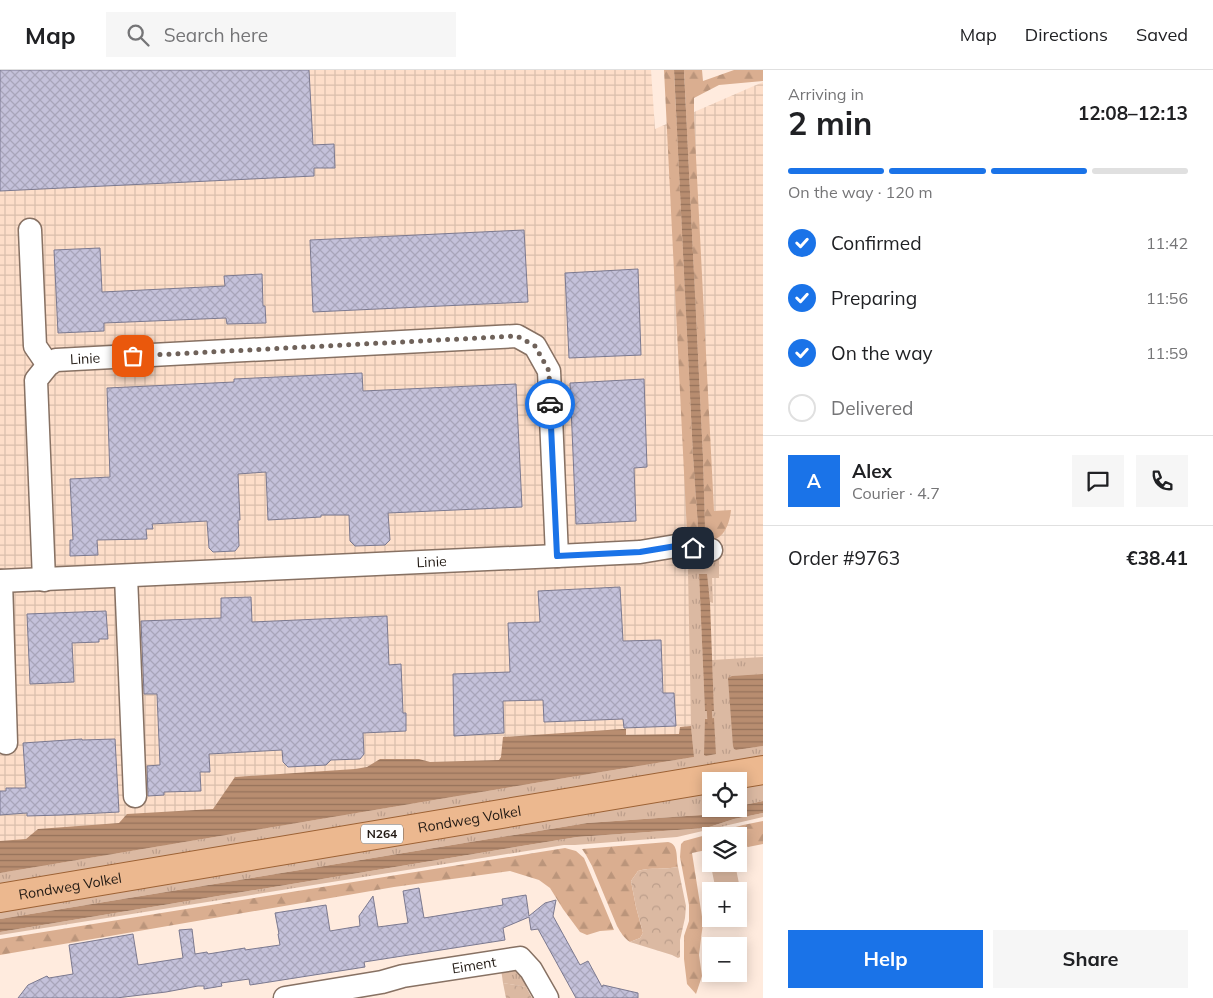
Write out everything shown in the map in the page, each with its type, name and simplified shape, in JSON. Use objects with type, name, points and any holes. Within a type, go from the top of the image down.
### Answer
[{"type":"main road","name":"Rondweg Volkel","points":[[0,898],[763,770]]},
{"type":"street","points":[[30,230],[35,346],[48,365],[36,380],[44,580]]},
{"type":"street","name":"Linie","points":[[48,365],[56,360],[517,336],[535,346],[549,371],[557,556]]},
{"type":"street","name":"Linie","points":[[6,743],[0,581],[640,552],[676,546],[711,550]]},
{"type":"street","points":[[126,576],[135,796]]},
{"type":"street","name":"Eiment","points":[[285,998],[382,990],[403,976],[520,958],[531,970],[547,998]]},
{"type":"shaded area","points":[[0,70],[651,70],[655,129],[763,82],[763,753],[0,881]]},
{"type":"shaded area","points":[[674,70],[684,70],[705,527],[698,527],[693,456]]},
{"type":"shaded area","points":[[699,574],[707,574],[710,602],[714,711],[705,711]]},
{"type":"shaded area","points":[[763,674],[763,746],[736,750],[733,746],[728,678],[732,676]]},
{"type":"shaded area","points":[[714,718],[716,754],[706,756],[704,755],[705,719]]},
{"type":"shaded area","points":[[691,726],[694,757],[0,873],[0,841],[26,839],[38,829],[119,823],[127,814],[213,809],[235,777],[355,769],[367,767],[380,759],[419,759],[430,762],[499,760],[503,737],[622,729],[626,729],[626,735],[679,734],[680,727]]},
{"type":"shaded area","points":[[763,801],[763,813],[747,816],[747,804]]},
{"type":"shaded area","points":[[701,815],[702,817],[744,817],[702,828],[577,837],[0,932],[0,919],[587,823]]},
{"type":"green space","points":[[664,70],[674,70],[693,456],[698,527],[705,527],[684,70],[702,70],[703,81],[734,70],[763,70],[763,81],[719,85],[694,98],[714,511],[731,510],[729,521],[724,531],[712,540],[701,539],[687,533]]},
{"type":"green space","points":[[694,557],[719,559],[719,578],[712,578],[713,603],[710,602],[709,591],[699,574],[705,711],[708,711],[708,718],[705,719],[706,756],[716,754],[714,719],[711,718],[710,711],[714,711],[712,660],[763,657],[763,674],[732,676],[734,749],[763,746],[763,760],[0,888],[0,873],[694,757],[691,726],[688,570]]},
{"type":"green space","points":[[763,779],[763,801],[747,804],[747,782]]},
{"type":"green space","points":[[702,790],[701,815],[587,823],[0,919],[0,907]]},
{"type":"green space","points":[[763,813],[763,817],[720,827],[709,827],[734,819]]},
{"type":"green space","points":[[763,821],[763,844],[747,847],[747,827],[736,827]]},
{"type":"green space","points":[[702,828],[702,831],[677,837],[564,845],[0,935],[0,932],[577,837]]},
{"type":"green space","points":[[702,836],[702,851],[692,853],[702,927],[699,955],[702,976],[696,994],[687,984],[684,959],[684,936],[689,921],[689,905],[680,857],[681,844],[684,841]]},
{"type":"green space","points":[[668,842],[674,845],[678,867],[638,871],[631,881],[643,933],[640,938],[630,942],[617,926],[592,866],[582,849]]},
{"type":"green space","points":[[565,848],[576,851],[584,858],[614,930],[600,931],[587,935],[580,932],[550,888],[539,880],[510,871],[394,887],[0,955],[0,939]]},
{"type":"green space","points":[[678,867],[686,906],[680,940],[680,957],[678,958],[630,942],[640,938],[643,933],[631,881],[638,871]]},
{"type":"green space","points":[[712,872],[737,872],[739,882],[714,882]]},
{"type":"green space","points":[[514,967],[526,976],[526,987],[503,983],[501,969]]},
{"type":"green space","points":[[503,983],[526,987],[532,998],[506,998]]},
{"type":"building","points":[[0,70],[309,70],[313,145],[334,144],[335,168],[314,168],[314,176],[0,191]]},
{"type":"building","points":[[524,230],[528,302],[313,312],[310,240]]},
{"type":"building","points":[[100,248],[102,292],[225,286],[224,276],[262,274],[263,306],[265,306],[266,323],[227,324],[226,318],[104,323],[104,331],[58,333],[54,250]]},
{"type":"building","points":[[638,269],[641,355],[569,358],[565,273]]},
{"type":"building","points":[[362,373],[363,391],[516,384],[522,507],[388,513],[390,540],[385,545],[355,546],[350,541],[349,515],[321,515],[321,517],[268,520],[266,472],[238,474],[239,546],[235,551],[213,552],[209,548],[207,521],[152,524],[153,529],[146,529],[147,539],[97,540],[98,555],[70,556],[70,540],[73,540],[70,479],[110,477],[107,388],[234,382],[234,379]]},
{"type":"building","points":[[644,379],[647,467],[634,468],[636,521],[576,524],[570,383]]},
{"type":"building","points":[[620,587],[623,641],[661,640],[663,693],[674,693],[676,726],[624,728],[623,719],[544,722],[543,700],[503,701],[504,733],[454,736],[453,674],[510,672],[508,623],[540,622],[538,591]]},
{"type":"building","points":[[251,597],[252,622],[387,616],[389,665],[401,664],[403,713],[406,713],[406,731],[363,733],[364,754],[360,759],[331,760],[326,765],[288,767],[283,762],[282,750],[209,754],[210,772],[200,772],[201,791],[164,792],[164,795],[148,796],[147,766],[160,765],[157,694],[144,694],[141,621],[221,618],[221,598]]},
{"type":"building","points":[[106,611],[108,639],[99,639],[99,642],[72,643],[74,682],[30,684],[27,614]]},
{"type":"building","points":[[115,739],[119,812],[27,816],[27,813],[0,815],[0,791],[6,791],[6,788],[26,788],[23,743]]},
{"type":"building","points":[[419,888],[424,918],[503,905],[502,899],[526,895],[529,916],[545,903],[556,900],[553,916],[580,965],[588,961],[602,987],[603,985],[638,993],[638,998],[576,998],[538,929],[531,930],[529,917],[503,928],[505,940],[364,962],[365,967],[250,985],[249,979],[221,983],[222,986],[204,989],[204,986],[198,986],[116,998],[18,998],[28,985],[47,976],[49,978],[73,974],[69,945],[133,934],[138,965],[183,958],[179,930],[192,929],[195,954],[280,945],[275,913],[326,905],[330,931],[360,926],[359,916],[373,896],[378,927],[408,923],[403,891]]},
{"type":"waterway","points":[[709,704],[710,723]]},
{"type":"way so far","points":[[133,356],[517,336],[535,346],[549,371],[550,404]]},
{"type":"route","points":[[550,404],[557,556],[640,552],[676,546],[693,548]]}]
